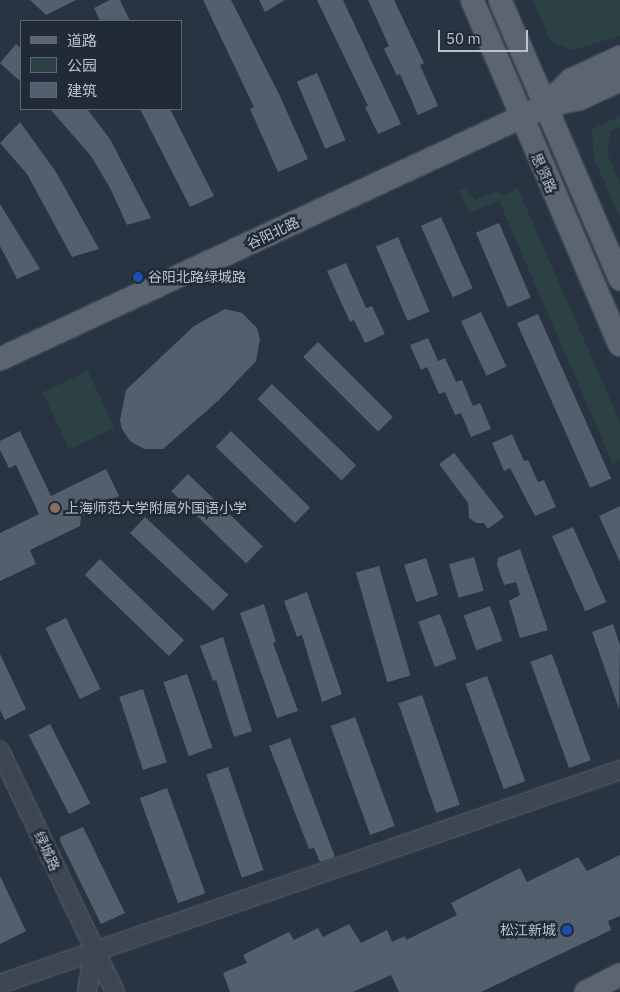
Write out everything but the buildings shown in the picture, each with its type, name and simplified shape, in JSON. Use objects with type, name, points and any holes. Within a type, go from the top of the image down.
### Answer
[{"type":"main road","name":"思贤路","points":[[472,0],[620,345]]},
{"type":"main road","name":"思贤路","points":[[500,0],[620,279]]},
{"type":"main road","name":"谷阳北路","points":[[545,106],[571,80],[620,57]]},
{"type":"main road","name":"谷阳北路","points":[[0,360],[545,106],[579,99],[620,80]]},
{"type":"main road","points":[[586,992],[620,975]]},
{"type":"street","name":"绿城路","points":[[0,751],[115,992]]},
{"type":"street","points":[[0,984],[620,770]]},
{"type":"street","points":[[88,992],[94,951]]},
{"type":"green space","points":[[533,0],[620,0],[620,36],[573,50],[551,42]]},
{"type":"green space","points":[[620,116],[620,127],[611,131],[607,153],[620,183],[620,218],[594,158],[592,129]]},
{"type":"green space","points":[[517,187],[620,422],[620,460],[613,464],[499,201],[469,213],[459,191],[466,189],[475,200],[496,191],[505,195]]},
{"type":"green space","points":[[88,371],[115,428],[69,449],[43,392]]},
{"type":"place","name":"谷阳北路绿城路","points":[[138,277]]},
{"type":"place","name":"上海师范大学附属外国语小学","points":[[55,508]]},
{"type":"place","name":"松江新城","points":[[567,930]]}]
